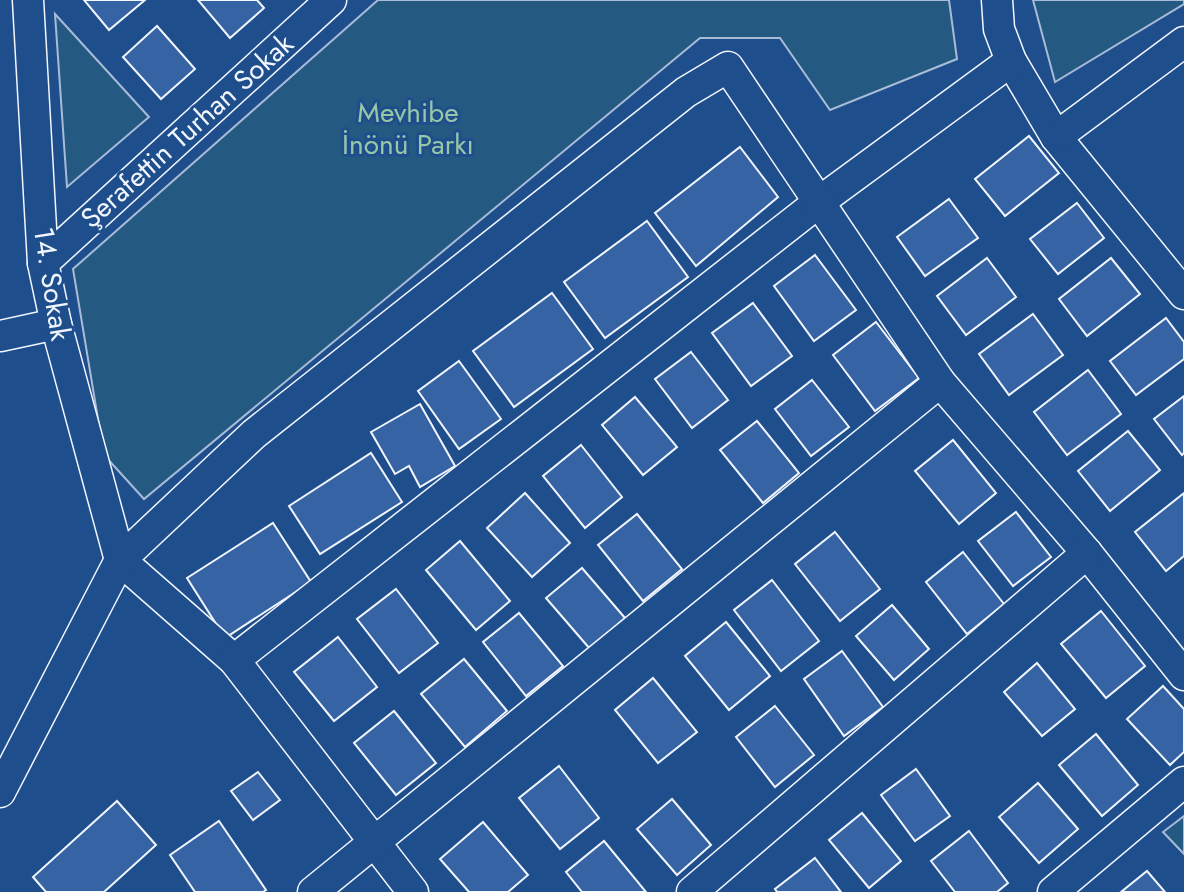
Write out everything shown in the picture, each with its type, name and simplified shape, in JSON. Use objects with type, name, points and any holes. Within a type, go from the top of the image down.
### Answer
[{"type":"street","name":"14. Sokak","points":[[28,0],[43,263],[56,324],[120,560]]},
{"type":"street","name":"Şerafettin Turhan Sokak","points":[[43,263],[331,0]]},
{"type":"street","points":[[997,0],[999,29],[1011,61],[1056,137],[1184,294]]},
{"type":"street","points":[[1056,137],[1184,42]]},
{"type":"street","points":[[234,660],[819,202],[1011,61]]},
{"type":"street","points":[[0,792],[120,560],[254,434],[686,92],[728,67],[940,382],[1087,553],[1184,675]]},
{"type":"street","points":[[0,336],[56,324]]},
{"type":"street","points":[[313,892],[375,845],[940,382]]},
{"type":"street","points":[[692,892],[1087,553]]},
{"type":"street","points":[[120,560],[234,660],[413,892]]},
{"type":"street","points":[[1053,892],[1184,782]]},
{"type":"green space","name":"Mevhibe İnönü Parkı","points":[[378,0],[949,0],[957,59],[830,110],[780,38],[700,38],[144,499],[104,455],[73,269]]},
{"type":"green space","points":[[1033,0],[1184,0],[1184,4],[1055,82]]},
{"type":"green space","points":[[55,14],[149,117],[67,187]]},
{"type":"green space","points":[[1184,816],[1184,854],[1163,832]]},
{"type":"building","points":[[84,0],[145,0],[109,30]]},
{"type":"building","points":[[198,0],[257,0],[264,8],[230,38]]},
{"type":"building","points":[[157,26],[195,69],[161,99],[123,57]]},
{"type":"building","points":[[1029,136],[1059,173],[1005,216],[975,179]]},
{"type":"building","points":[[740,147],[778,197],[696,266],[655,213]]},
{"type":"building","points":[[949,199],[978,238],[925,276],[897,237]]},
{"type":"building","points":[[1077,203],[1104,238],[1058,274],[1030,239]]},
{"type":"building","points":[[647,221],[688,277],[605,338],[564,282]]},
{"type":"building","points":[[815,255],[856,310],[814,341],[774,286]]},
{"type":"building","points":[[987,258],[1016,297],[966,335],[937,296]]},
{"type":"building","points":[[1111,258],[1140,294],[1087,336],[1059,299]]},
{"type":"building","points":[[552,293],[593,349],[514,407],[473,351]]},
{"type":"building","points":[[753,303],[792,356],[751,386],[712,333]]},
{"type":"building","points":[[1033,314],[1063,355],[1009,395],[979,354]]},
{"type":"building","points":[[1166,318],[1184,342],[1184,359],[1136,395],[1110,361]]},
{"type":"building","points":[[876,322],[919,378],[875,411],[833,355]]},
{"type":"building","points":[[691,352],[728,400],[692,428],[655,379]]},
{"type":"building","points":[[459,361],[501,419],[459,449],[418,391]]},
{"type":"building","points":[[1088,370],[1121,414],[1067,455],[1034,412]]},
{"type":"building","points":[[812,380],[849,427],[811,456],[775,409]]},
{"type":"building","points":[[1184,396],[1184,453],[1182,455],[1154,419]]},
{"type":"building","points":[[635,397],[677,447],[643,475],[602,425]]},
{"type":"building","points":[[420,404],[455,466],[420,487],[409,466],[395,474],[371,432]]},
{"type":"building","points":[[757,421],[799,473],[763,503],[720,450]]},
{"type":"building","points":[[1128,431],[1160,470],[1110,511],[1078,471]]},
{"type":"building","points":[[953,440],[996,493],[959,524],[915,471]]},
{"type":"building","points":[[581,445],[622,497],[585,528],[543,476]]},
{"type":"building","points":[[371,453],[402,502],[320,554],[289,506]]},
{"type":"building","points":[[525,493],[570,543],[532,577],[487,528]]},
{"type":"building","points":[[1184,493],[1184,556],[1166,571],[1135,532]]},
{"type":"building","points":[[1016,512],[1051,557],[1013,586],[978,541]]},
{"type":"building","points":[[637,514],[682,569],[643,601],[598,545]]},
{"type":"building","points":[[273,523],[311,582],[225,638],[187,578]]},
{"type":"building","points":[[835,532],[880,589],[840,621],[795,564]]},
{"type":"building","points":[[460,541],[510,601],[476,630],[426,570]]},
{"type":"building","points":[[963,552],[1004,604],[967,634],[926,582]]},
{"type":"building","points":[[582,568],[625,618],[590,649],[546,598]]},
{"type":"building","points":[[772,580],[819,641],[781,671],[734,610]]},
{"type":"building","points":[[396,589],[438,643],[399,673],[357,619]]},
{"type":"building","points":[[892,605],[929,649],[894,680],[856,636]]},
{"type":"building","points":[[1101,611],[1145,666],[1106,698],[1061,644]]},
{"type":"building","points":[[519,613],[563,666],[526,696],[483,642]]},
{"type":"building","points":[[726,622],[770,676],[729,710],[685,656]]},
{"type":"building","points":[[338,637],[377,687],[334,721],[294,672]]},
{"type":"building","points":[[842,651],[883,707],[844,736],[804,679]]},
{"type":"building","points":[[464,659],[507,711],[465,747],[421,694]]},
{"type":"building","points":[[1037,663],[1075,709],[1042,736],[1004,692]]},
{"type":"building","points":[[653,678],[697,732],[658,763],[615,710]]},
{"type":"building","points":[[1163,686],[1184,709],[1184,752],[1170,765],[1127,719]]},
{"type":"building","points":[[775,706],[814,755],[775,787],[736,737]]},
{"type":"building","points":[[394,711],[436,763],[396,795],[354,743]]},
{"type":"building","points":[[1096,734],[1138,785],[1102,816],[1059,765]]},
{"type":"building","points":[[559,766],[599,818],[560,849],[519,798]]},
{"type":"building","points":[[916,769],[950,816],[915,841],[881,795]]},
{"type":"building","points":[[258,772],[280,800],[253,820],[231,791]]},
{"type":"building","points":[[1038,783],[1078,829],[1039,863],[999,817]]},
{"type":"building","points":[[672,799],[711,845],[677,875],[637,829]]},
{"type":"building","points":[[117,801],[156,845],[104,892],[46,892],[33,877]]},
{"type":"building","points":[[862,813],[901,861],[869,888],[829,840]]},
{"type":"building","points":[[219,821],[266,890],[263,892],[195,892],[170,855]]},
{"type":"building","points":[[483,822],[528,875],[508,892],[469,892],[440,859]]},
{"type":"building","points":[[969,831],[1008,883],[997,892],[955,892],[931,861]]},
{"type":"building","points":[[604,841],[646,892],[582,892],[566,872]]},
{"type":"building","points":[[815,858],[841,892],[777,892],[775,889]]},
{"type":"building","points":[[1147,871],[1165,892],[1121,892]]}]
